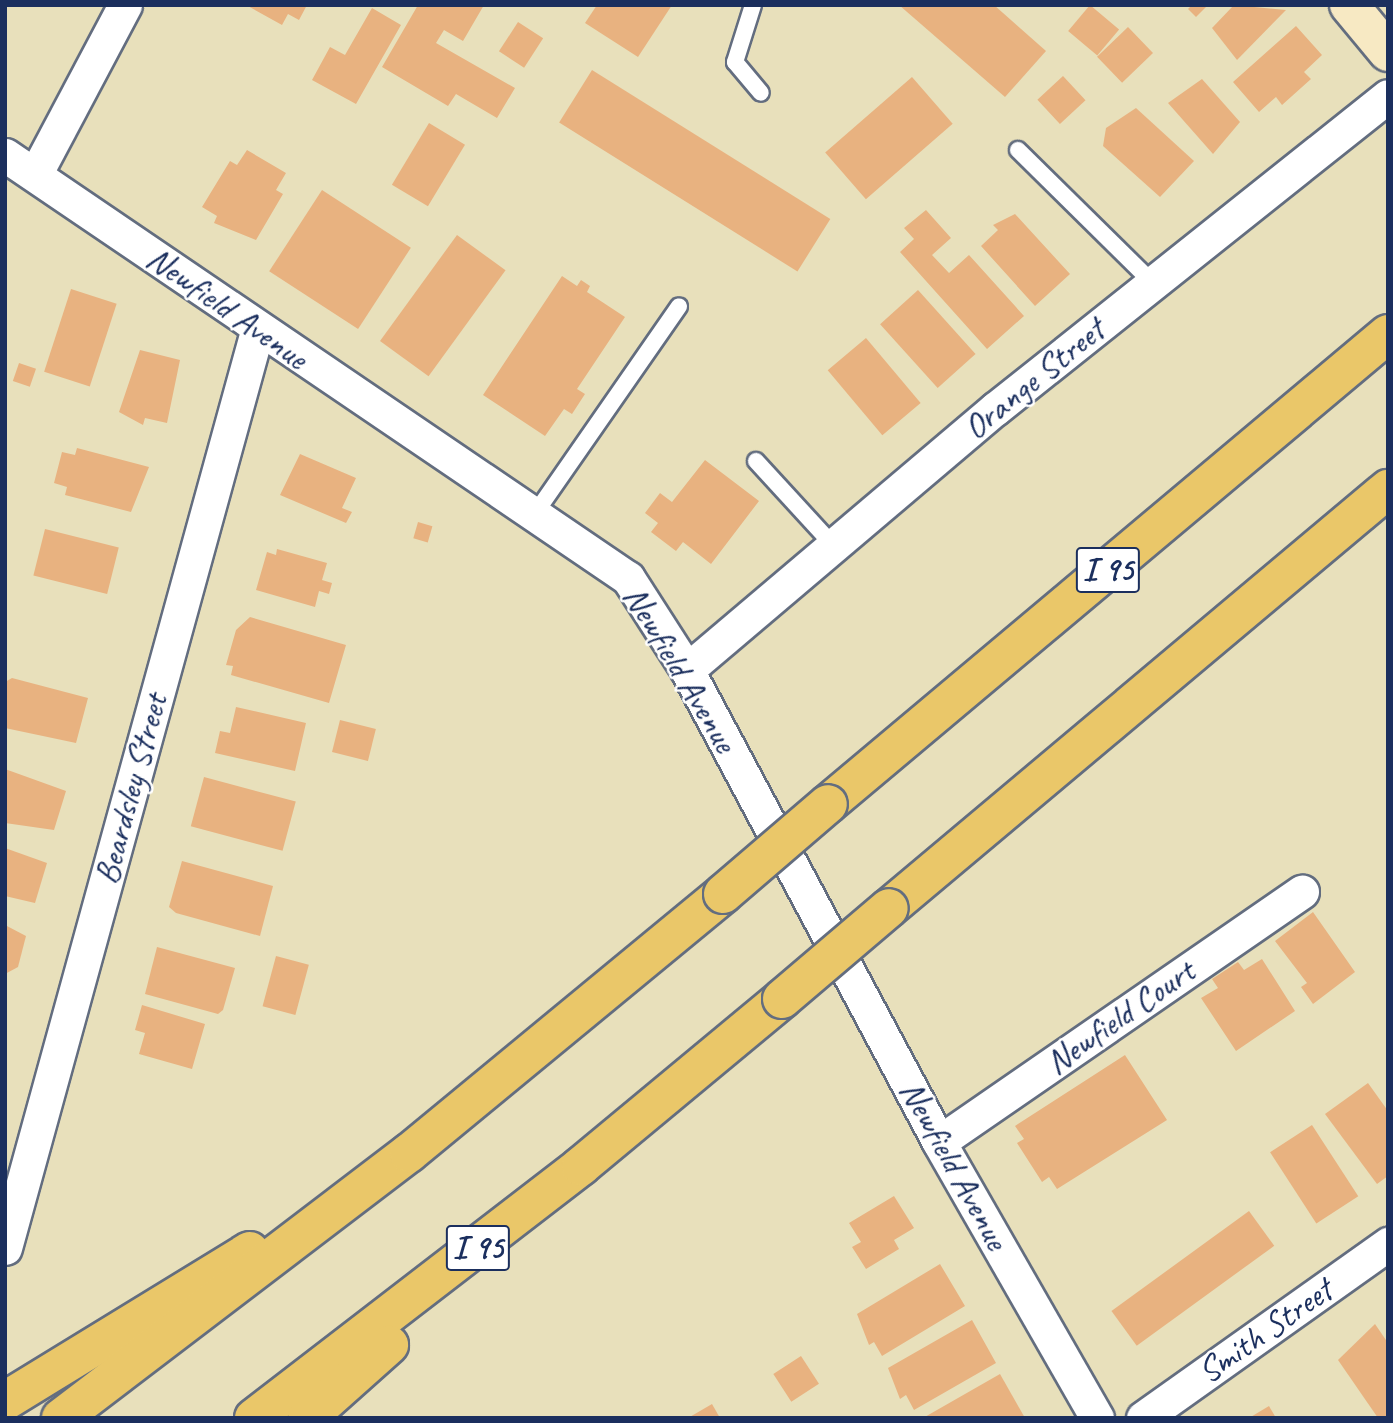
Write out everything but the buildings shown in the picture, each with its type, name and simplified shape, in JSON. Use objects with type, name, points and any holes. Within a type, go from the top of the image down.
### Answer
[{"type":"highway","name":"I 95","points":[[61,1418],[410,1153],[723,894],[1388,334]]},
{"type":"highway","name":"I 95","points":[[254,1418],[468,1256],[696,1070],[1388,489]]},
{"type":"highway","points":[[307,1418],[696,1070]]},
{"type":"highway","points":[[5,1401],[410,1153]]},
{"type":"street","points":[[36,173],[125,5]]},
{"type":"street","points":[[1349,5],[1388,52]]},
{"type":"street","name":"Orange Street","points":[[688,670],[832,544],[1388,96]]},
{"type":"street","name":"Newfield Avenue","points":[[5,155],[36,173],[257,331],[628,578],[688,670],[939,1142],[1097,1418]]},
{"type":"street","name":"Beardsley Street","points":[[5,1248],[257,331]]},
{"type":"street","name":"Newfield Court","points":[[939,1142],[1301,892]]},
{"type":"street","name":"Smith Street","points":[[1143,1418],[1388,1244]]},
{"type":"lane","points":[[753,5],[735,62],[761,93]]},
{"type":"lane","points":[[1018,150],[1153,283]]},
{"type":"lane","points":[[534,515],[679,306]]},
{"type":"lane","points":[[756,461],[832,544]]}]
